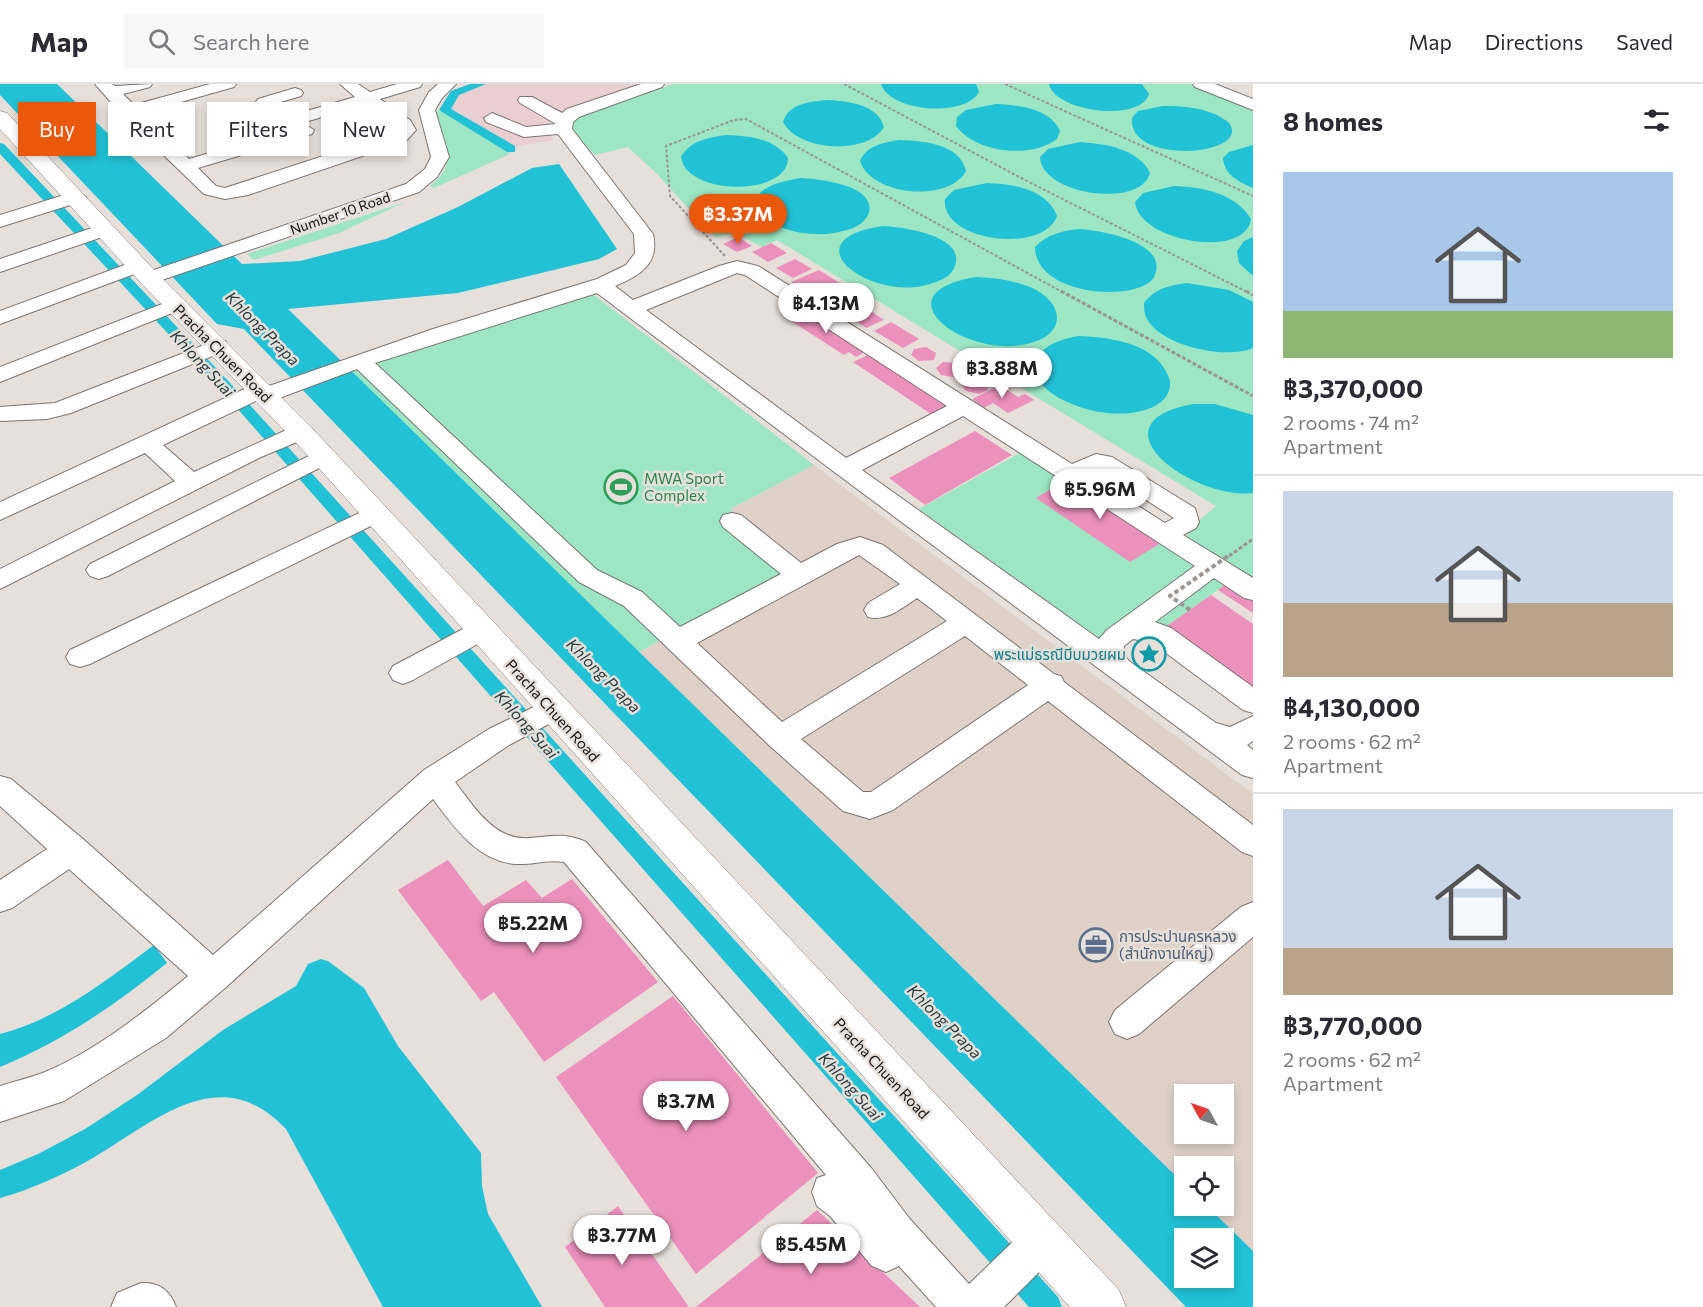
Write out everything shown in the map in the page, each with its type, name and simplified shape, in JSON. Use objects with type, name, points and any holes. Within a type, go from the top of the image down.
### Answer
[{"type":"main road","name":"Pracha Chuen Road","points":[[0,117],[97,232],[169,308],[200,352],[266,392],[304,448],[365,518],[474,633],[544,713],[1034,1250],[1102,1307]]},
{"type":"street","points":[[107,88],[144,84]]},
{"type":"street","points":[[164,102],[228,84]]},
{"type":"street","points":[[174,156],[210,190],[225,194],[242,191],[400,137],[408,130],[404,124],[348,84]]},
{"type":"street","points":[[355,102],[410,84]]},
{"type":"street","name":"Number 10 Road","points":[[0,318],[137,273],[321,220],[407,191],[432,172],[440,157],[427,110],[430,102],[448,84]]},
{"type":"street","points":[[492,118],[524,132],[564,125],[573,113],[615,89],[656,84]]},
{"type":"street","points":[[1201,84],[1253,105]]},
{"type":"street","points":[[107,88],[120,102]]},
{"type":"street","points":[[289,89],[321,112],[286,123],[264,102],[289,89]]},
{"type":"street","points":[[0,512],[222,407],[354,362],[600,285],[635,268],[645,257],[646,247],[643,234],[564,125],[526,100]]},
{"type":"street","points":[[184,166],[218,156]]},
{"type":"street","points":[[0,221],[71,199]]},
{"type":"street","points":[[0,266],[97,232]]},
{"type":"street","points":[[632,308],[737,267],[751,270],[1071,475],[1096,462],[1104,462],[1186,514],[1186,522],[1164,534],[1253,591]]},
{"type":"street","points":[[600,285],[845,469],[1253,766]]},
{"type":"street","points":[[0,375],[169,308]]},
{"type":"street","points":[[0,414],[47,412],[63,408],[200,352]]},
{"type":"street","points":[[354,362],[588,576],[633,599],[780,738],[854,802],[870,806],[882,801],[1051,684]]},
{"type":"street","points":[[845,469],[964,406]]},
{"type":"street","points":[[0,580],[253,452],[304,448]]},
{"type":"street","points":[[99,570],[278,479],[304,448]]},
{"type":"street","points":[[155,450],[192,483]]},
{"type":"street","points":[[80,657],[328,534],[365,518]]},
{"type":"street","points":[[732,521],[799,575]]},
{"type":"street","points":[[678,641],[846,550],[860,546],[874,551],[1051,684],[1253,843]]},
{"type":"street","points":[[1119,668],[1108,649],[1111,642],[1213,566]]},
{"type":"street","points":[[877,610],[919,585]]},
{"type":"street","points":[[780,738],[966,622]]},
{"type":"street","points":[[1122,632],[1145,628],[1161,635],[1253,702]]},
{"type":"street","points":[[414,666],[474,633]]},
{"type":"street","points":[[0,1104],[51,1088],[78,1074],[154,1026],[213,977],[435,779],[499,737],[544,713]]},
{"type":"street","points":[[1205,731],[1218,737],[1233,739],[1253,728]]},
{"type":"street","points":[[435,779],[481,833],[496,845],[518,851],[563,846],[575,852],[858,1183],[831,1192],[844,1202],[886,1252],[895,1232],[974,1304],[1034,1250]]},
{"type":"street","points":[[0,788],[72,849],[213,977]]},
{"type":"street","points":[[0,898],[72,849]]},
{"type":"street","points":[[1127,1022],[1253,917]]},
{"type":"street","points":[[131,1307],[138,1304],[152,1304],[156,1307]]},
{"type":"path","points":[[844,84],[1025,180],[1253,295]]},
{"type":"path","points":[[1005,84],[1253,195]]},
{"type":"path","points":[[737,267],[701,232],[670,196],[666,146],[736,119],[749,120],[1253,396]]},
{"type":"path","points":[[1190,610],[1170,596],[1253,539]]},
{"type":"shaded area","points":[[475,84],[638,84],[567,109],[550,125],[553,140],[519,146],[510,154],[441,110],[452,92]]},
{"type":"shaded area","name":"การประปานครหลวง (สำนักงานใหญ่)","points":[[814,465],[1253,794],[1253,1251],[1234,1232],[1234,1228],[1229,1228],[1217,1216],[1234,1216],[1234,1156],[1174,1156],[1174,1174],[639,652],[799,565],[730,509]]},
{"type":"green space","points":[[674,84],[1191,84],[1253,109],[1253,583],[1187,541],[1188,530],[1216,506],[777,240],[762,247],[736,233],[715,237],[656,173],[628,147],[595,155],[577,137],[571,125],[589,111],[603,105]]},
{"type":"green space","points":[[441,110],[510,154],[434,188],[430,186],[445,169],[447,160],[446,143],[435,112]]},
{"type":"green space","points":[[405,202],[339,233],[254,260],[247,254]]},
{"type":"green space","name":"MWA Sport Complex","points":[[594,295],[814,465],[730,509],[800,565],[639,652],[351,371],[580,297]]},
{"type":"green space","points":[[1025,450],[1229,582],[1164,628],[1101,640],[919,509]]},
{"type":"water","points":[[0,84],[57,84],[76,102],[18,102],[18,114],[0,95]]},
{"type":"water","points":[[881,84],[976,84],[979,92],[971,100],[959,106],[928,108],[898,101],[887,93]]},
{"type":"water","points":[[1049,84],[1142,84],[1149,94],[1142,103],[1130,109],[1098,110],[1066,101],[1055,94]]},
{"type":"water","points":[[827,100],[861,105],[875,113],[881,119],[884,127],[863,143],[832,146],[803,139],[791,132],[783,122],[795,107]]},
{"type":"water","points":[[996,104],[1033,109],[1049,117],[1060,131],[1057,139],[1033,149],[1004,150],[977,142],[956,126],[957,117],[966,110]]},
{"type":"water","points":[[1163,106],[1189,107],[1214,114],[1229,123],[1232,134],[1223,143],[1208,149],[1188,151],[1148,144],[1136,133],[1132,118],[1138,111]]},
{"type":"water","name":"Khlong Prapa","points":[[96,122],[108,134],[108,156],[131,156],[242,264],[300,261],[386,239],[458,207],[532,168],[559,164],[617,249],[599,259],[458,293],[288,309],[1174,1174],[1174,1216],[1217,1216],[1229,1228],[1174,1228],[1174,1288],[1234,1288],[1234,1232],[1253,1251],[1253,1307],[1186,1307],[244,329],[217,324],[58,156],[96,156]]},
{"type":"water","points":[[726,135],[752,137],[776,146],[788,158],[784,171],[772,180],[736,187],[717,185],[700,179],[687,170],[681,157],[685,151],[695,143]]},
{"type":"water","points":[[899,140],[929,143],[948,149],[956,154],[966,171],[957,181],[944,188],[928,191],[894,188],[879,182],[867,173],[860,161],[871,148]]},
{"type":"water","points":[[1080,142],[1120,149],[1138,158],[1150,173],[1143,184],[1129,191],[1112,194],[1092,193],[1056,181],[1045,170],[1040,157],[1048,149]]},
{"type":"water","points":[[1253,145],[1253,188],[1229,173],[1223,158],[1229,152]]},
{"type":"water","points":[[801,178],[833,182],[857,190],[865,197],[869,205],[868,215],[862,223],[853,228],[822,234],[799,232],[779,226],[764,217],[756,206],[759,195],[773,185]]},
{"type":"water","points":[[987,183],[1018,187],[1037,194],[1052,207],[1057,216],[1048,228],[1033,236],[1014,239],[994,238],[958,225],[948,213],[945,199],[954,190]]},
{"type":"water","points":[[1174,186],[1207,190],[1227,197],[1244,210],[1251,219],[1244,232],[1231,239],[1213,242],[1192,241],[1172,236],[1154,227],[1141,216],[1135,202],[1143,193]]},
{"type":"water","points":[[883,226],[919,231],[944,241],[953,249],[956,258],[953,270],[937,282],[907,288],[885,285],[864,278],[848,267],[840,256],[841,244],[855,233]]},
{"type":"water","points":[[1079,229],[1114,235],[1140,245],[1150,252],[1156,261],[1154,278],[1145,285],[1115,292],[1078,288],[1048,273],[1038,262],[1035,247],[1055,234]]},
{"type":"water","points":[[1253,237],[1253,276],[1239,263],[1237,251],[1244,241]]},
{"type":"water","points":[[976,277],[1017,283],[1042,293],[1055,309],[1057,318],[1055,326],[1040,340],[1027,344],[1003,346],[979,342],[957,334],[941,322],[932,309],[933,296],[947,285]]},
{"type":"water","points":[[1187,283],[1229,290],[1253,302],[1253,348],[1227,352],[1194,348],[1164,336],[1153,327],[1145,315],[1144,303],[1163,288]]},
{"type":"water","points":[[1078,336],[1118,340],[1131,344],[1154,357],[1163,366],[1169,378],[1167,395],[1151,408],[1124,414],[1086,409],[1056,396],[1044,386],[1037,376],[1035,366],[1038,357],[1046,348],[1059,341]]},
{"type":"water","points":[[1193,404],[1215,404],[1253,415],[1253,493],[1229,492],[1203,485],[1180,473],[1161,458],[1150,442],[1150,427],[1163,414]]},
{"type":"water","points":[[154,945],[167,963],[88,1021],[45,1046],[0,1067],[0,1034],[42,1019],[62,1008],[100,985]]},
{"type":"water","points":[[321,959],[328,961],[364,988],[398,1046],[481,1153],[482,1186],[488,1214],[542,1307],[383,1307],[286,1129],[260,1108],[235,1098],[209,1098],[184,1105],[159,1117],[74,1168],[32,1187],[0,1198],[0,1170],[38,1154],[85,1129],[137,1095],[223,1030],[296,986],[308,964]]},
{"type":"building","points":[[738,237],[752,246],[737,252],[723,244]]},
{"type":"building","points":[[771,243],[787,253],[768,262],[752,252]]},
{"type":"building","points":[[795,259],[812,269],[793,278],[776,268]]},
{"type":"building","points":[[819,270],[849,289],[821,301],[791,282]]},
{"type":"building","points":[[859,303],[884,320],[866,328],[841,311]]},
{"type":"building","points":[[805,311],[865,352],[856,357],[849,352],[844,355],[788,319]]},
{"type":"building","points":[[891,322],[919,339],[903,348],[874,331]]},
{"type":"building","points":[[926,347],[936,353],[934,360],[919,361],[911,355],[914,349]]},
{"type":"building","points":[[872,353],[953,406],[934,416],[853,362]]},
{"type":"building","points":[[943,362],[956,363],[962,368],[962,373],[953,377],[941,375],[936,368]]},
{"type":"building","points":[[968,378],[981,379],[987,384],[988,390],[979,394],[966,391],[961,384]]},
{"type":"building","points":[[1000,385],[1018,397],[1025,394],[1034,400],[1008,413],[993,403],[984,408],[972,399]]},
{"type":"building","points":[[975,431],[1012,455],[925,505],[889,478]]},
{"type":"building","points":[[1069,478],[1164,541],[1130,562],[1036,498]]},
{"type":"building","points":[[1229,582],[1253,597],[1253,613],[1218,590]]},
{"type":"building","points":[[1211,595],[1253,624],[1253,691],[1164,628]]},
{"type":"building","points":[[448,860],[483,906],[526,880],[542,898],[572,879],[658,982],[544,1062],[494,992],[481,1001],[398,890]]},
{"type":"building","points":[[673,996],[818,1173],[696,1274],[556,1077]]},
{"type":"building","points":[[618,1206],[689,1307],[605,1307],[565,1247]]},
{"type":"building","points":[[817,1210],[920,1307],[696,1307]]},
{"type":"waterway","points":[[481,84],[455,93],[445,110],[511,149]]},
{"type":"waterway","name":"Khlong Suai","points":[[0,147],[225,386],[1048,1307]]},
{"type":"place","name":"MWA Sport Complex","points":[[621,487]]},
{"type":"place","name":"พระแม่ธรณีบีบมวยผม","points":[[1149,654]]},
{"type":"place","name":"การประปานครหลวง (สำนักงานใหญ่)","points":[[1096,945]]}]
